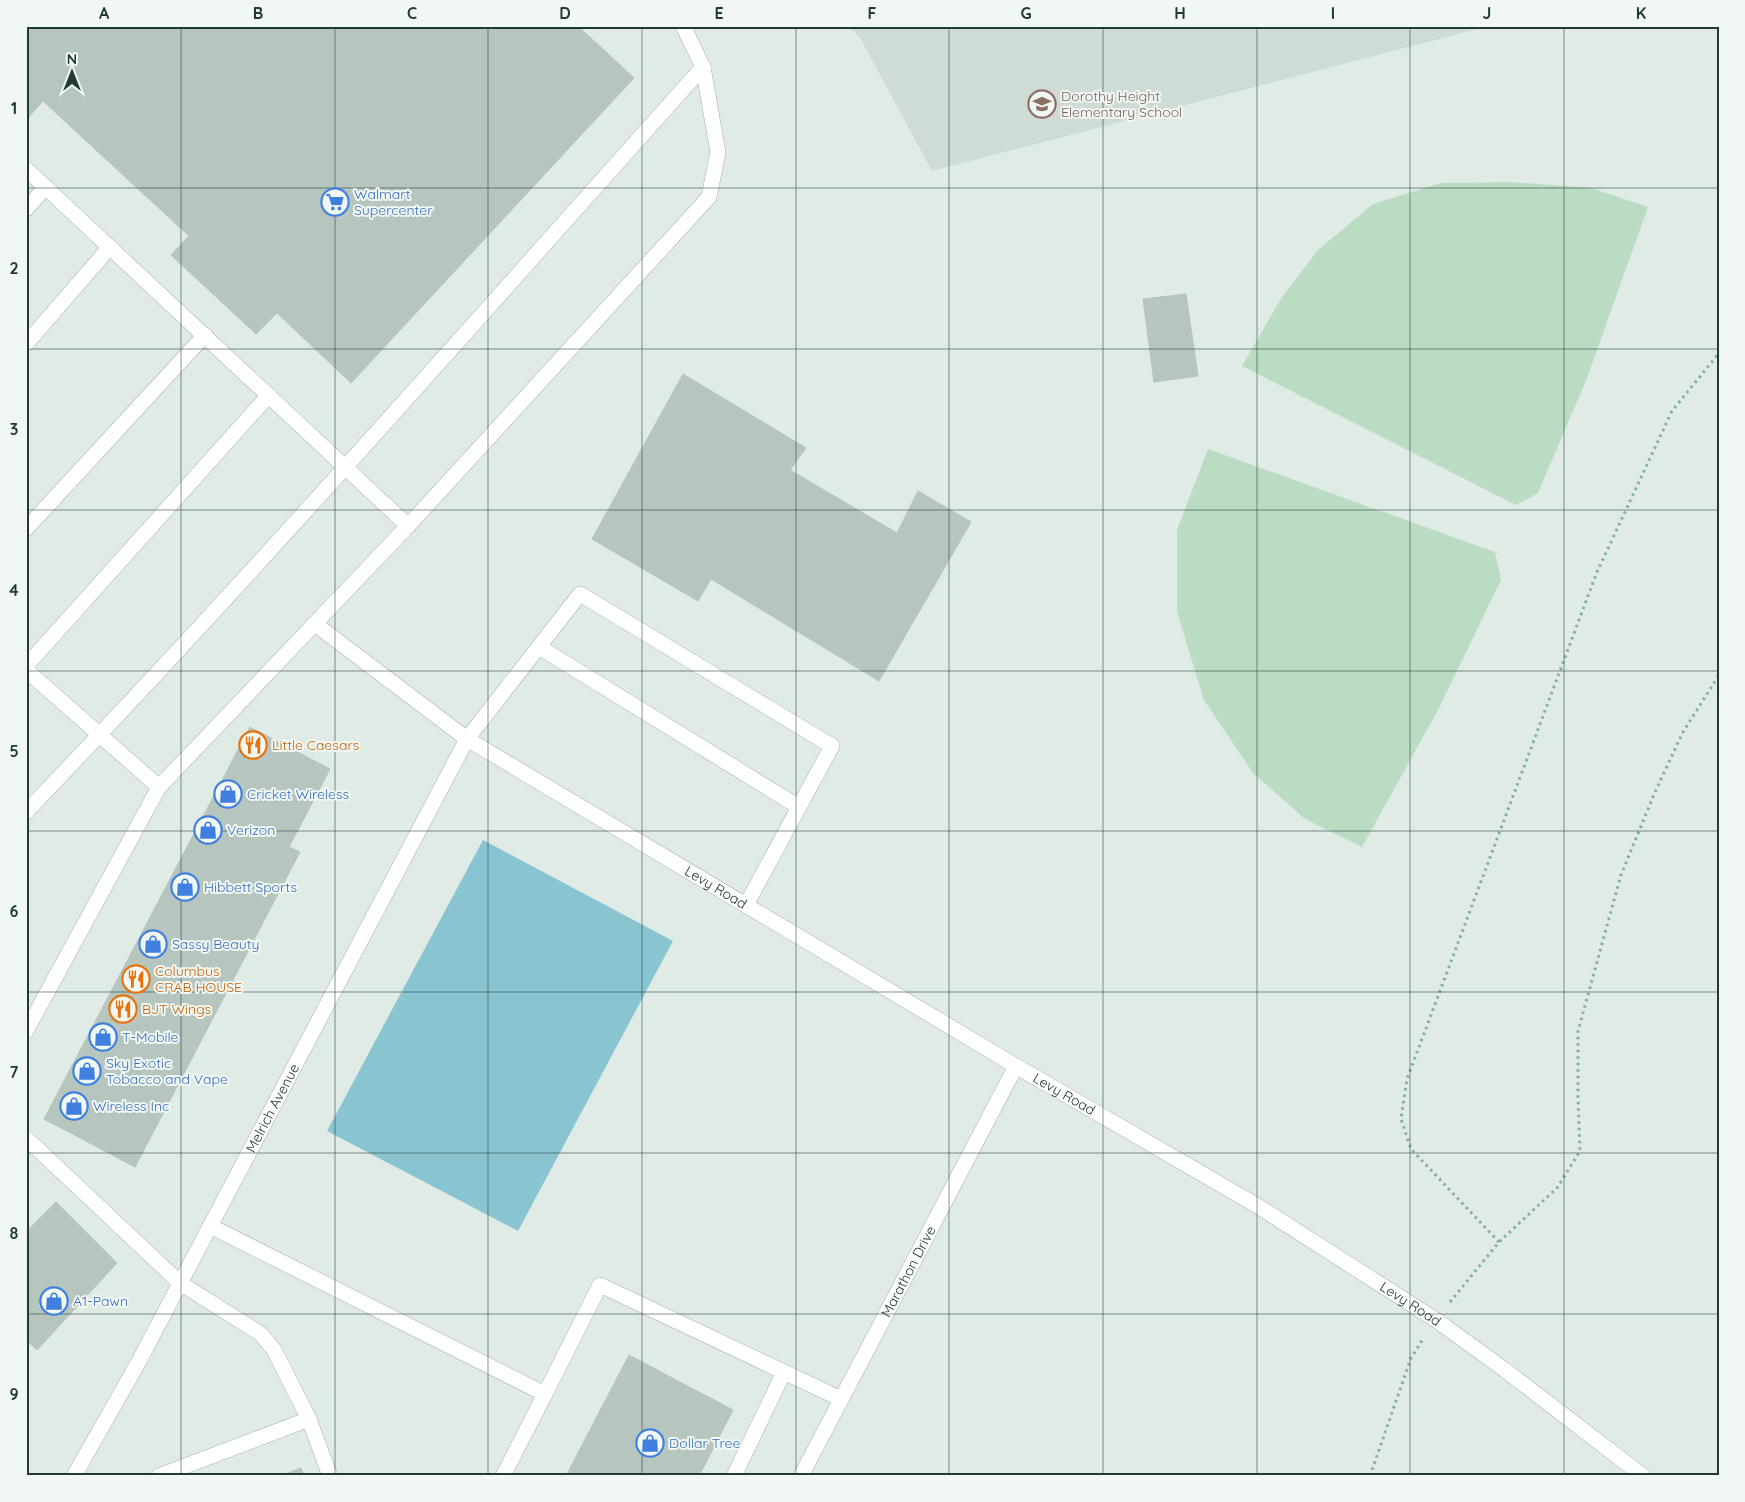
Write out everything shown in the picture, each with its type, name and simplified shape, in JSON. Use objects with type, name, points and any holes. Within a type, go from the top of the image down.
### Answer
[{"type":"street","points":[[26,1032],[158,787],[408,526],[709,197],[718,152],[704,67],[683,26]]},
{"type":"street","points":[[26,812],[100,735],[346,466],[704,67]]},
{"type":"street","points":[[26,169],[346,466],[408,526]]},
{"type":"street","points":[[26,209],[46,187]]},
{"type":"street","points":[[26,344],[110,247]]},
{"type":"street","points":[[26,529],[205,335]]},
{"type":"street","points":[[158,787],[26,668],[269,395]]},
{"type":"street","name":"Melrich Avenue","points":[[74,1476],[138,1363],[467,739],[580,594],[832,746],[799,807]]},
{"type":"street","name":"Levy Road","points":[[315,624],[467,739],[1016,1066],[1256,1205],[1436,1320],[1505,1370],[1642,1476]]},
{"type":"street","points":[[539,647],[799,807],[746,905]]},
{"type":"street","name":"Marathon Drive","points":[[801,1476],[1016,1066]]},
{"type":"street","points":[[29,1147],[180,1283],[261,1334],[274,1350],[309,1418],[330,1476]]},
{"type":"street","points":[[210,1226],[545,1394]]},
{"type":"street","points":[[503,1476],[600,1285],[841,1399]]},
{"type":"street","points":[[734,1476],[784,1372]]},
{"type":"street","points":[[159,1476],[309,1418]]},
{"type":"path","points":[[1499,1242],[1411,1149],[1401,1119],[1407,1079],[1597,572],[1672,411],[1719,353]]},
{"type":"path","points":[[1370,1476],[1411,1358],[1436,1320],[1499,1242],[1557,1188],[1580,1151],[1578,1031],[1620,875],[1683,732],[1719,675]]},
{"type":"shaded area","name":"Dorothy Height Elementary School","points":[[849,26],[1489,26],[932,171],[860,38]]},
{"type":"green space","points":[[1510,182],[1591,188],[1648,207],[1587,378],[1538,493],[1516,505],[1242,366],[1282,297],[1318,250],[1373,204],[1441,183]]},
{"type":"green space","points":[[1208,449],[1495,552],[1501,580],[1438,710],[1362,847],[1305,819],[1253,773],[1204,700],[1177,612],[1177,530]]},
{"type":"water","points":[[483,840],[673,941],[518,1231],[327,1131]]},
{"type":"building","name":"Walmart Supercenter","points":[[26,26],[578,26],[634,78],[351,383],[277,313],[256,334],[171,255],[189,236],[43,101],[26,120]]},
{"type":"building","points":[[1186,294],[1198,376],[1154,382],[1143,299]]},
{"type":"building","points":[[683,374],[806,448],[790,470],[897,533],[918,491],[971,522],[879,681],[711,579],[698,601],[592,539]]},
{"type":"building","points":[[250,727],[330,769],[289,847],[300,852],[135,1167],[44,1119]]},
{"type":"building","name":"A1-Pawn","points":[[56,1202],[117,1263],[37,1350],[26,1340],[26,1232]]},
{"type":"building","name":"Dollar Tree","points":[[629,1355],[733,1410],[699,1476],[566,1476]]},
{"type":"building","points":[[301,1468],[304,1476],[281,1476]]},
{"type":"place","name":"Dorothy Height Elementary School","points":[[1042,104]]},
{"type":"place","name":"Walmart Supercenter","points":[[335,202]]},
{"type":"place","name":"Little Caesars","points":[[253,745]]},
{"type":"place","name":"Cricket Wireless","points":[[228,794]]},
{"type":"place","name":"Verizon","points":[[208,830]]},
{"type":"place","name":"Hibbett Sports","points":[[185,887]]},
{"type":"place","name":"Sassy Beauty","points":[[153,944]]},
{"type":"place","name":"Columbus CRAB HOUSE","points":[[136,979]]},
{"type":"place","name":"BJT Wings","points":[[123,1009]]},
{"type":"place","name":"T-Mobile","points":[[103,1037]]},
{"type":"place","name":"Sky Exotic Tobacco and Vape","points":[[87,1071]]},
{"type":"place","name":"Wireless Inc","points":[[74,1106]]},
{"type":"place","name":"A1-Pawn","points":[[54,1301]]},
{"type":"place","name":"Dollar Tree","points":[[650,1443]]}]
